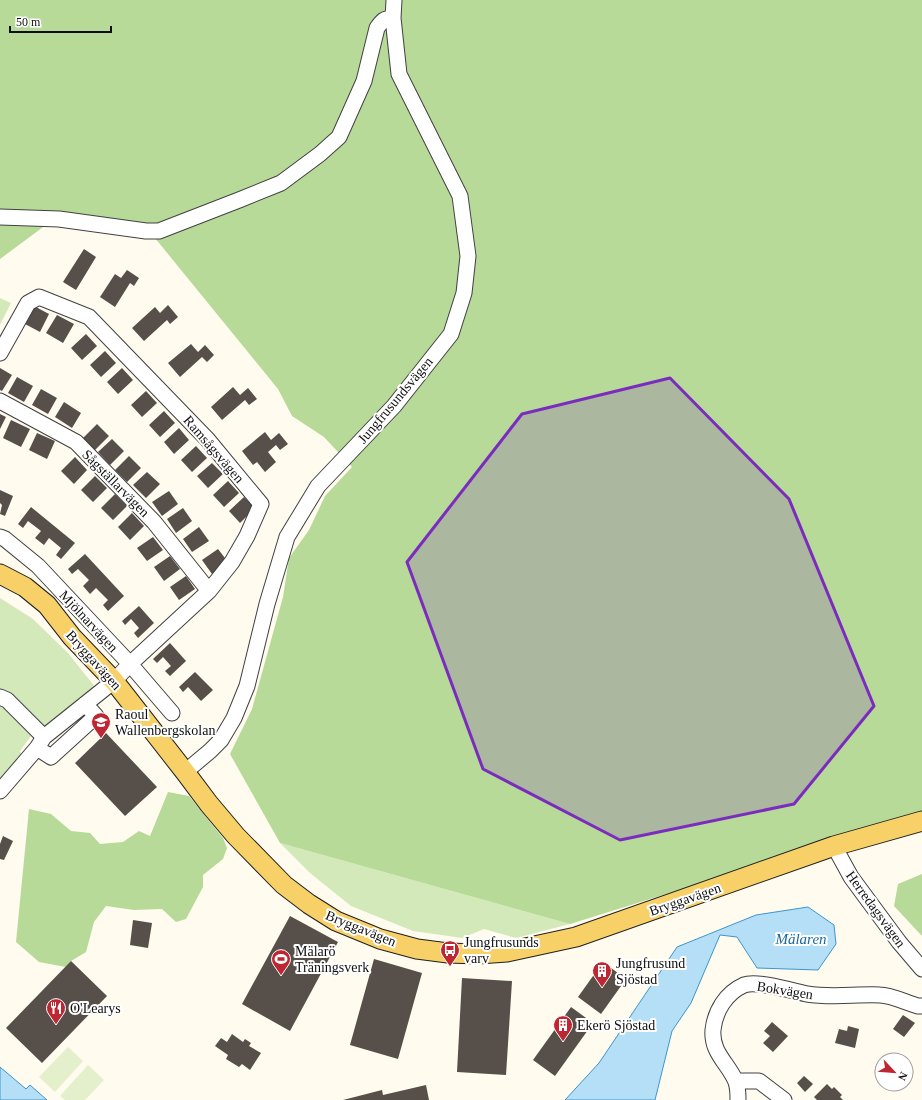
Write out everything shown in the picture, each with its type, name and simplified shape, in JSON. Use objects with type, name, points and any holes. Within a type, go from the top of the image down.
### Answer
[{"type":"main road","name":"Bryggavägen","points":[[0,574],[24,587],[47,605],[72,637],[114,681],[209,804],[236,836],[284,885],[309,904],[336,921],[380,939],[417,949],[448,953],[478,954],[507,952],[576,937],[834,846],[922,821]]},
{"type":"street","name":"Jungfrusundsvägen","points":[[185,772],[221,740],[234,718],[247,686],[267,604],[287,537],[318,486],[394,406],[450,334],[464,293],[468,256],[460,196],[399,74],[393,18],[394,0]]},
{"type":"street","points":[[0,217],[59,219],[146,231],[159,231],[280,183],[320,154],[339,136],[364,82],[377,28],[386,18],[393,18]]},
{"type":"street","name":"Ramsågsvägen","points":[[0,353],[28,303],[39,298],[90,317],[208,440],[261,504],[244,542],[232,562],[210,591],[130,664],[114,681],[41,742],[0,791]]},
{"type":"street","name":"Sågställarvägen","points":[[0,401],[76,442],[154,522],[210,591]]},
{"type":"street","name":"Mjölnarvägen","points":[[0,537],[5,539],[38,566],[130,664],[172,713]]},
{"type":"street","points":[[0,697],[7,700],[41,742],[51,757],[96,716],[85,704]]},
{"type":"street","name":"Herredagsvägen","points":[[834,846],[851,877],[899,942],[922,969]]},
{"type":"street","name":"Bokvägen","points":[[736,1081],[719,1055],[714,1043],[712,1032],[715,1018],[720,1006],[730,993],[746,984],[765,985],[823,996],[882,994],[922,1006]]},
{"type":"street","points":[[738,1100],[738,1088],[736,1081],[759,1081],[784,1100]]},
{"type":"highlighted area","points":[[670,378],[789,499],[874,706],[794,804],[620,840],[483,769],[407,562],[522,414]]},
{"type":"green space","points":[[0,0],[922,0],[922,814],[570,924],[280,843],[230,754],[252,709],[283,597],[289,558],[309,530],[325,496],[352,467],[324,437],[292,416],[278,389],[146,227],[58,216],[0,259]]},
{"type":"green space","points":[[0,298],[11,303],[0,325]]},
{"type":"green space","points":[[0,598],[33,619],[68,653],[95,687],[44,730],[0,691]]},
{"type":"green space","points":[[0,705],[31,736],[20,751],[22,756],[0,780]]},
{"type":"green space","points":[[168,792],[189,796],[223,838],[227,848],[223,859],[203,875],[203,887],[186,919],[176,922],[162,909],[134,910],[106,906],[94,922],[86,952],[71,961],[66,967],[39,962],[16,942],[29,809],[51,814],[71,831],[90,833],[100,844],[123,842],[139,831],[150,836]]},
{"type":"green space","points":[[280,843],[570,924],[516,938],[484,929],[462,938],[413,931],[351,906],[310,873]]},
{"type":"green space","points":[[922,874],[922,936],[894,906],[898,884]]},
{"type":"green space","points":[[68,1047],[83,1061],[55,1092],[39,1077]]},
{"type":"green space","points":[[88,1065],[104,1080],[85,1100],[65,1100],[60,1096]]},
{"type":"water","name":"Mälaren","points":[[808,907],[834,925],[836,944],[818,970],[757,968],[737,937],[720,935],[691,1003],[672,1031],[655,1100],[565,1100],[599,1063],[677,947],[756,915]]},
{"type":"water","points":[[0,1067],[26,1089],[30,1085],[47,1100],[0,1100]]},
{"type":"building","points":[[84,249],[96,257],[76,290],[63,282]]},
{"type":"building","points":[[127,270],[139,278],[134,286],[130,283],[115,307],[100,297],[115,274],[121,278]]},
{"type":"building","points":[[168,305],[178,317],[170,324],[167,320],[144,341],[132,328],[155,307],[160,313]]},
{"type":"building","points":[[34,306],[49,314],[40,332],[25,324]]},
{"type":"building","points":[[57,315],[74,324],[63,343],[46,333]]},
{"type":"building","points":[[86,334],[97,346],[82,360],[71,348]]},
{"type":"building","points":[[191,344],[198,352],[205,345],[214,355],[207,362],[202,357],[180,377],[168,363]]},
{"type":"building","points":[[105,351],[116,363],[101,377],[90,365]]},
{"type":"building","points":[[0,368],[12,375],[2,391],[0,390]]},
{"type":"building","points":[[122,368],[133,380],[118,394],[107,382]]},
{"type":"building","points":[[17,377],[33,386],[24,402],[8,393]]},
{"type":"building","points":[[233,387],[240,395],[248,388],[257,399],[249,405],[245,400],[222,420],[211,407]]},
{"type":"building","points":[[41,389],[57,398],[48,414],[32,405]]},
{"type":"building","points":[[146,391],[157,403],[142,417],[131,405]]},
{"type":"building","points":[[64,402],[81,413],[72,428],[55,417]]},
{"type":"building","points":[[164,411],[175,423],[160,437],[149,425]]},
{"type":"building","points":[[0,414],[6,417],[0,429]]},
{"type":"building","points":[[11,420],[30,429],[21,447],[3,438]]},
{"type":"building","points":[[97,424],[109,436],[95,450],[83,438]]},
{"type":"building","points":[[179,428],[189,440],[174,454],[164,442]]},
{"type":"building","points":[[265,432],[271,440],[279,433],[288,444],[280,450],[276,445],[268,452],[276,462],[265,472],[257,462],[253,465],[242,451]]},
{"type":"building","points":[[37,433],[55,441],[47,459],[29,450]]},
{"type":"building","points":[[112,439],[124,451],[110,465],[98,452]]},
{"type":"building","points":[[196,446],[207,458],[192,472],[181,460]]},
{"type":"building","points":[[129,456],[141,468],[127,482],[115,470]]},
{"type":"building","points":[[75,457],[87,470],[74,484],[61,471]]},
{"type":"building","points":[[212,463],[223,474],[208,488],[197,476]]},
{"type":"building","points":[[147,472],[160,484],[146,498],[133,485]]},
{"type":"building","points":[[95,476],[107,488],[93,502],[81,490]]},
{"type":"building","points":[[228,481],[239,493],[224,507],[213,495]]},
{"type":"building","points":[[0,490],[13,496],[5,516],[0,514],[2,505],[0,503]]},
{"type":"building","points":[[169,491],[178,504],[162,516],[152,502]]},
{"type":"building","points":[[115,494],[127,506],[113,520],[101,508]]},
{"type":"building","points":[[244,497],[255,508],[240,523],[229,511]]},
{"type":"building","points":[[31,507],[75,543],[61,559],[56,555],[61,548],[49,538],[44,545],[35,538],[41,531],[28,521],[23,528],[18,524]]},
{"type":"building","points":[[183,508],[192,521],[176,533],[167,519]]},
{"type":"building","points":[[132,513],[144,526],[130,540],[118,527]]},
{"type":"building","points":[[199,527],[209,541],[192,552],[183,539]]},
{"type":"building","points":[[153,537],[163,550],[147,561],[137,548]]},
{"type":"building","points":[[218,549],[228,562],[212,574],[202,560]]},
{"type":"building","points":[[85,554],[124,596],[108,611],[103,605],[108,600],[96,588],[90,594],[83,586],[89,580],[78,569],[72,574],[68,569]]},
{"type":"building","points":[[170,556],[180,569],[164,581],[154,567]]},
{"type":"building","points":[[186,576],[195,589],[179,600],[170,587]]},
{"type":"building","points":[[139,606],[154,623],[138,638],[134,633],[139,628],[131,619],[125,625],[122,621]]},
{"type":"building","points":[[170,643],[186,661],[170,676],[165,671],[171,666],[163,657],[157,663],[153,659]]},
{"type":"building","points":[[195,672],[213,690],[201,701],[188,687],[183,692],[179,687]]},
{"type":"building","points":[[106,733],[157,787],[125,816],[75,763]]},
{"type":"building","points":[[3,836],[13,841],[4,860],[0,859],[0,844]]},
{"type":"building","points":[[290,916],[338,942],[290,1031],[242,1004]]},
{"type":"building","points":[[133,920],[152,923],[148,948],[130,945]]},
{"type":"building","points":[[374,959],[422,973],[398,1059],[350,1045]]},
{"type":"building","points":[[71,961],[107,996],[42,1063],[6,1028]]},
{"type":"building","name":"Jungfrusund Sjöstad","points":[[603,962],[626,979],[601,1014],[578,997]]},
{"type":"building","points":[[462,978],[512,981],[506,1075],[457,1072]]},
{"type":"building","name":"Ekerö Sjöstad","points":[[571,1007],[593,1023],[555,1076],[533,1060]]},
{"type":"building","points":[[903,1015],[915,1023],[904,1037],[893,1029]]},
{"type":"building","points":[[772,1022],[788,1036],[773,1052],[763,1043],[770,1036],[764,1031]]},
{"type":"building","points":[[848,1026],[859,1029],[855,1048],[835,1043],[839,1029],[847,1031]]},
{"type":"building","points":[[232,1034],[243,1042],[245,1039],[251,1043],[249,1046],[261,1053],[250,1070],[242,1064],[239,1067],[226,1059],[228,1055],[215,1046],[221,1038],[227,1042]]},
{"type":"building","points":[[804,1076],[813,1084],[805,1092],[797,1083]]},
{"type":"building","points":[[827,1084],[832,1089],[834,1087],[842,1095],[840,1097],[843,1100],[817,1100],[814,1097]]},
{"type":"building","points":[[426,1085],[429,1100],[343,1100],[382,1090],[383,1095]]},
{"type":"place","name":"Raoul Wallenbergskolan","points":[[101,739]]},
{"type":"place","name":"Jungfrusunds varv","points":[[450,967]]},
{"type":"place","name":"Mälarö Träningsverk","points":[[281,976]]},
{"type":"place","name":"Jungfrusund Sjöstad","points":[[602,988]]},
{"type":"place","name":"O'Learys","points":[[56,1025]]},
{"type":"place","name":"Ekerö Sjöstad","points":[[563,1042]]}]
